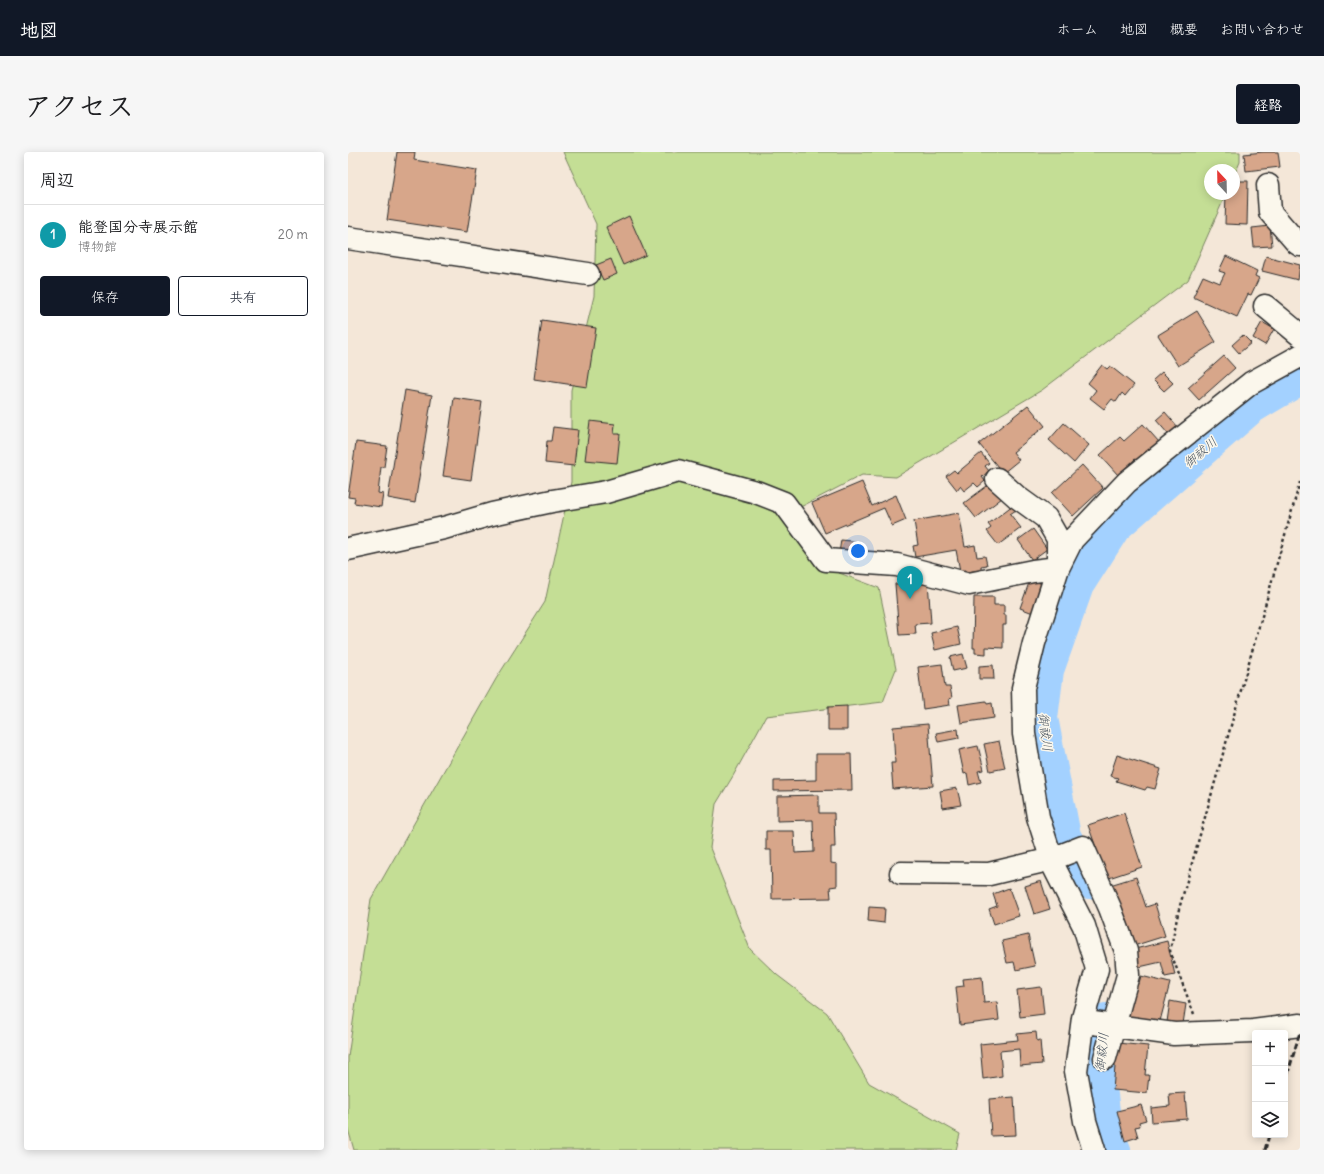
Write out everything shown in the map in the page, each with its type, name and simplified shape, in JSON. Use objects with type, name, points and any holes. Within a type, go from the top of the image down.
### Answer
[{"type":"street","points":[[1268,185],[1270,212],[1300,245]]},
{"type":"street","points":[[348,238],[588,274]]},
{"type":"street","points":[[1265,306],[1300,334]]},
{"type":"street","points":[[1105,1058],[1100,1023],[1097,969],[1084,926],[1054,867],[1038,817],[1024,734],[1024,688],[1034,643],[1058,568],[1072,540],[1127,482],[1251,383],[1300,356]]},
{"type":"street","points":[[348,549],[444,528],[492,514],[552,501],[606,492],[678,471],[756,492],[784,503],[826,560],[897,564],[969,584],[1033,571],[1058,568]]},
{"type":"street","points":[[997,479],[1017,498],[1046,518],[1058,539],[1058,568]]},
{"type":"street","points":[[901,873],[989,874],[1052,859],[1083,848],[1110,908],[1126,951],[1128,975],[1100,1023],[1076,1071],[1085,1121],[1094,1150]]},
{"type":"street","points":[[1100,1023],[1174,1034],[1253,1031],[1300,1025]]},
{"type":"path","points":[[1201,1033],[1170,951],[1179,909],[1300,482]]},
{"type":"green space","points":[[563,152],[1240,152],[1239,164],[1204,164],[1204,200],[1223,200],[1188,280],[1042,390],[896,477],[862,475],[787,514],[818,565],[879,588],[896,669],[883,702],[766,716],[716,804],[710,848],[750,949],[777,975],[827,1013],[869,1083],[960,1134],[956,1150],[354,1150],[348,1129],[348,1057],[371,899],[496,679],[545,602],[571,482],[571,390],[594,296],[596,224]]},
{"type":"building","points":[[397,152],[415,152],[414,160],[477,170],[467,232],[387,220]]},
{"type":"building","points":[[1278,152],[1280,167],[1246,171],[1244,154]]},
{"type":"building","points":[[1240,181],[1248,181],[1247,225],[1225,224],[1226,200],[1240,200]]},
{"type":"building","points":[[629,216],[646,255],[623,265],[606,227]]},
{"type":"building","points":[[1270,226],[1272,246],[1254,247],[1252,228]]},
{"type":"building","points":[[1226,256],[1257,271],[1255,276],[1259,278],[1251,295],[1248,294],[1237,317],[1193,297],[1203,276],[1220,283],[1225,273],[1219,271]]},
{"type":"building","points":[[1266,256],[1300,265],[1298,280],[1262,271]]},
{"type":"building","points":[[611,259],[617,274],[603,280],[596,265]]},
{"type":"building","points":[[1197,311],[1216,342],[1178,366],[1158,335]]},
{"type":"building","points":[[542,320],[596,328],[587,387],[534,379]]},
{"type":"building","points":[[1262,322],[1274,329],[1265,345],[1253,338]]},
{"type":"building","points":[[1243,335],[1251,343],[1239,353],[1232,345]]},
{"type":"building","points":[[1224,356],[1235,368],[1199,400],[1188,388]]},
{"type":"building","points":[[1102,365],[1107,369],[1110,366],[1134,385],[1125,396],[1122,393],[1116,402],[1112,399],[1104,409],[1090,398],[1096,390],[1088,383]]},
{"type":"building","points":[[1162,372],[1173,383],[1164,391],[1153,380]]},
{"type":"building","points":[[405,390],[432,395],[415,503],[388,498]]},
{"type":"building","points":[[454,398],[482,402],[471,480],[443,476]]},
{"type":"building","points":[[1028,405],[1045,426],[1013,452],[1019,460],[1003,473],[979,444]]},
{"type":"building","points":[[1165,412],[1178,427],[1169,435],[1156,420]]},
{"type":"building","points":[[590,421],[615,424],[614,434],[620,434],[617,463],[585,460]]},
{"type":"building","points":[[1064,423],[1089,445],[1074,463],[1049,440]]},
{"type":"building","points":[[1143,424],[1159,442],[1138,461],[1135,459],[1118,475],[1100,455],[1120,437],[1124,441]]},
{"type":"building","points":[[553,427],[578,430],[574,466],[545,463],[547,441],[551,441]]},
{"type":"building","points":[[356,442],[387,446],[384,467],[381,467],[378,493],[383,494],[381,507],[354,503],[355,498],[348,497]]},
{"type":"building","points":[[981,453],[989,463],[985,466],[989,471],[982,477],[985,481],[978,487],[974,483],[964,491],[960,486],[957,490],[946,476],[954,470],[957,473]]},
{"type":"building","points":[[1082,465],[1103,488],[1073,516],[1052,493]]},
{"type":"building","points":[[862,482],[872,506],[896,495],[906,520],[892,526],[884,508],[825,533],[812,503]]},
{"type":"building","points":[[991,483],[1002,498],[976,518],[964,503]]},
{"type":"building","points":[[1013,505],[1016,510],[1010,514],[1021,528],[998,545],[987,531],[991,528],[988,524]]},
{"type":"building","points":[[959,513],[965,547],[975,545],[977,557],[985,556],[987,565],[981,566],[981,570],[967,572],[966,570],[960,571],[956,550],[915,557],[913,546],[918,545],[914,521]]},
{"type":"building","points":[[1033,529],[1047,549],[1032,560],[1018,540]]},
{"type":"building","points":[[841,540],[861,542],[859,555],[839,553]]},
{"type":"building","points":[[1030,580],[1043,584],[1033,613],[1020,608]]},
{"type":"building","points":[[928,581],[931,623],[915,624],[916,634],[899,635],[895,584]]},
{"type":"building","points":[[974,597],[994,597],[994,605],[1004,605],[1006,625],[1003,625],[1003,648],[986,647],[986,654],[975,653],[975,648],[973,648]]},
{"type":"building","points":[[957,627],[961,644],[935,650],[931,633]]},
{"type":"building","points":[[963,654],[967,668],[953,671],[950,657]]},
{"type":"building","points":[[942,664],[945,687],[950,687],[952,698],[949,699],[950,705],[923,709],[918,667]]},
{"type":"building","points":[[993,665],[994,679],[979,679],[979,666]]},
{"type":"building","points":[[986,701],[987,704],[992,703],[994,718],[961,723],[958,705]]},
{"type":"building","points":[[847,706],[847,730],[828,730],[828,707]]},
{"type":"building","points":[[928,724],[933,786],[893,789],[891,763],[895,763],[893,727]]},
{"type":"building","points":[[958,729],[959,738],[938,742],[936,733]]},
{"type":"building","points":[[999,741],[1005,768],[990,771],[984,744]]},
{"type":"building","points":[[978,746],[984,770],[978,771],[981,782],[969,785],[967,773],[964,774],[959,750]]},
{"type":"building","points":[[816,754],[851,754],[852,790],[774,791],[774,781],[816,780]]},
{"type":"building","points":[[1117,755],[1161,769],[1155,789],[1147,787],[1145,790],[1116,781],[1118,778],[1110,776]]},
{"type":"building","points":[[957,788],[961,805],[943,808],[940,791]]},
{"type":"building","points":[[819,795],[819,813],[834,813],[835,847],[831,847],[831,863],[837,864],[837,886],[830,887],[831,898],[772,899],[771,850],[766,850],[766,831],[794,831],[795,853],[814,852],[813,820],[777,821],[777,796]]},
{"type":"building","points":[[1124,813],[1142,867],[1103,880],[1098,853],[1088,825]]},
{"type":"building","points":[[1136,877],[1146,907],[1155,904],[1165,936],[1130,947],[1110,885]]},
{"type":"building","points":[[1041,881],[1050,909],[1034,914],[1025,886]]},
{"type":"building","points":[[1009,888],[1019,916],[994,924],[989,909],[997,906],[993,894]]},
{"type":"building","points":[[869,907],[885,908],[884,923],[868,921]]},
{"type":"building","points":[[1028,935],[1035,966],[1016,970],[1014,962],[1007,963],[1002,941]]},
{"type":"building","points":[[1167,941],[1175,975],[1165,977],[1161,962],[1135,968],[1131,950]]},
{"type":"building","points":[[1141,976],[1170,983],[1159,1025],[1127,1017],[1135,982],[1139,983]]},
{"type":"building","points":[[982,977],[984,1003],[997,1002],[999,1020],[960,1025],[956,987],[964,986],[963,979]]},
{"type":"building","points":[[1041,987],[1044,1014],[1020,1017],[1017,990]]},
{"type":"building","points":[[1170,1001],[1186,1004],[1183,1024],[1167,1022]]},
{"type":"building","points":[[1036,1032],[1037,1041],[1040,1040],[1042,1064],[1020,1066],[1019,1049],[1000,1051],[1002,1076],[983,1079],[980,1044],[1018,1040],[1017,1034]]},
{"type":"building","points":[[1117,1043],[1148,1046],[1145,1075],[1149,1075],[1147,1093],[1113,1090]]},
{"type":"building","points":[[1185,1093],[1187,1119],[1152,1122],[1151,1108],[1170,1106],[1169,1094]]},
{"type":"building","points":[[1014,1097],[1016,1135],[991,1136],[989,1099]]},
{"type":"building","points":[[1141,1105],[1146,1120],[1139,1122],[1140,1126],[1135,1127],[1138,1137],[1125,1141],[1117,1111]]},
{"type":"waterway","name":"御祓川","points":[[1089,882],[1064,836],[1041,718],[1047,670],[1077,585],[1114,527],[1251,407],[1300,378]]},
{"type":"waterway","name":"御祓川","points":[[1106,1020],[1101,1037],[1098,1072],[1106,1135],[1114,1150]]},
{"type":"railway","points":[[1288,1073],[1300,1032]]},
{"type":"railway","points":[[1265,1150],[1268,1138]]},
{"type":"place","name":"能登国分寺展示館","points":[[910,599]]}]
